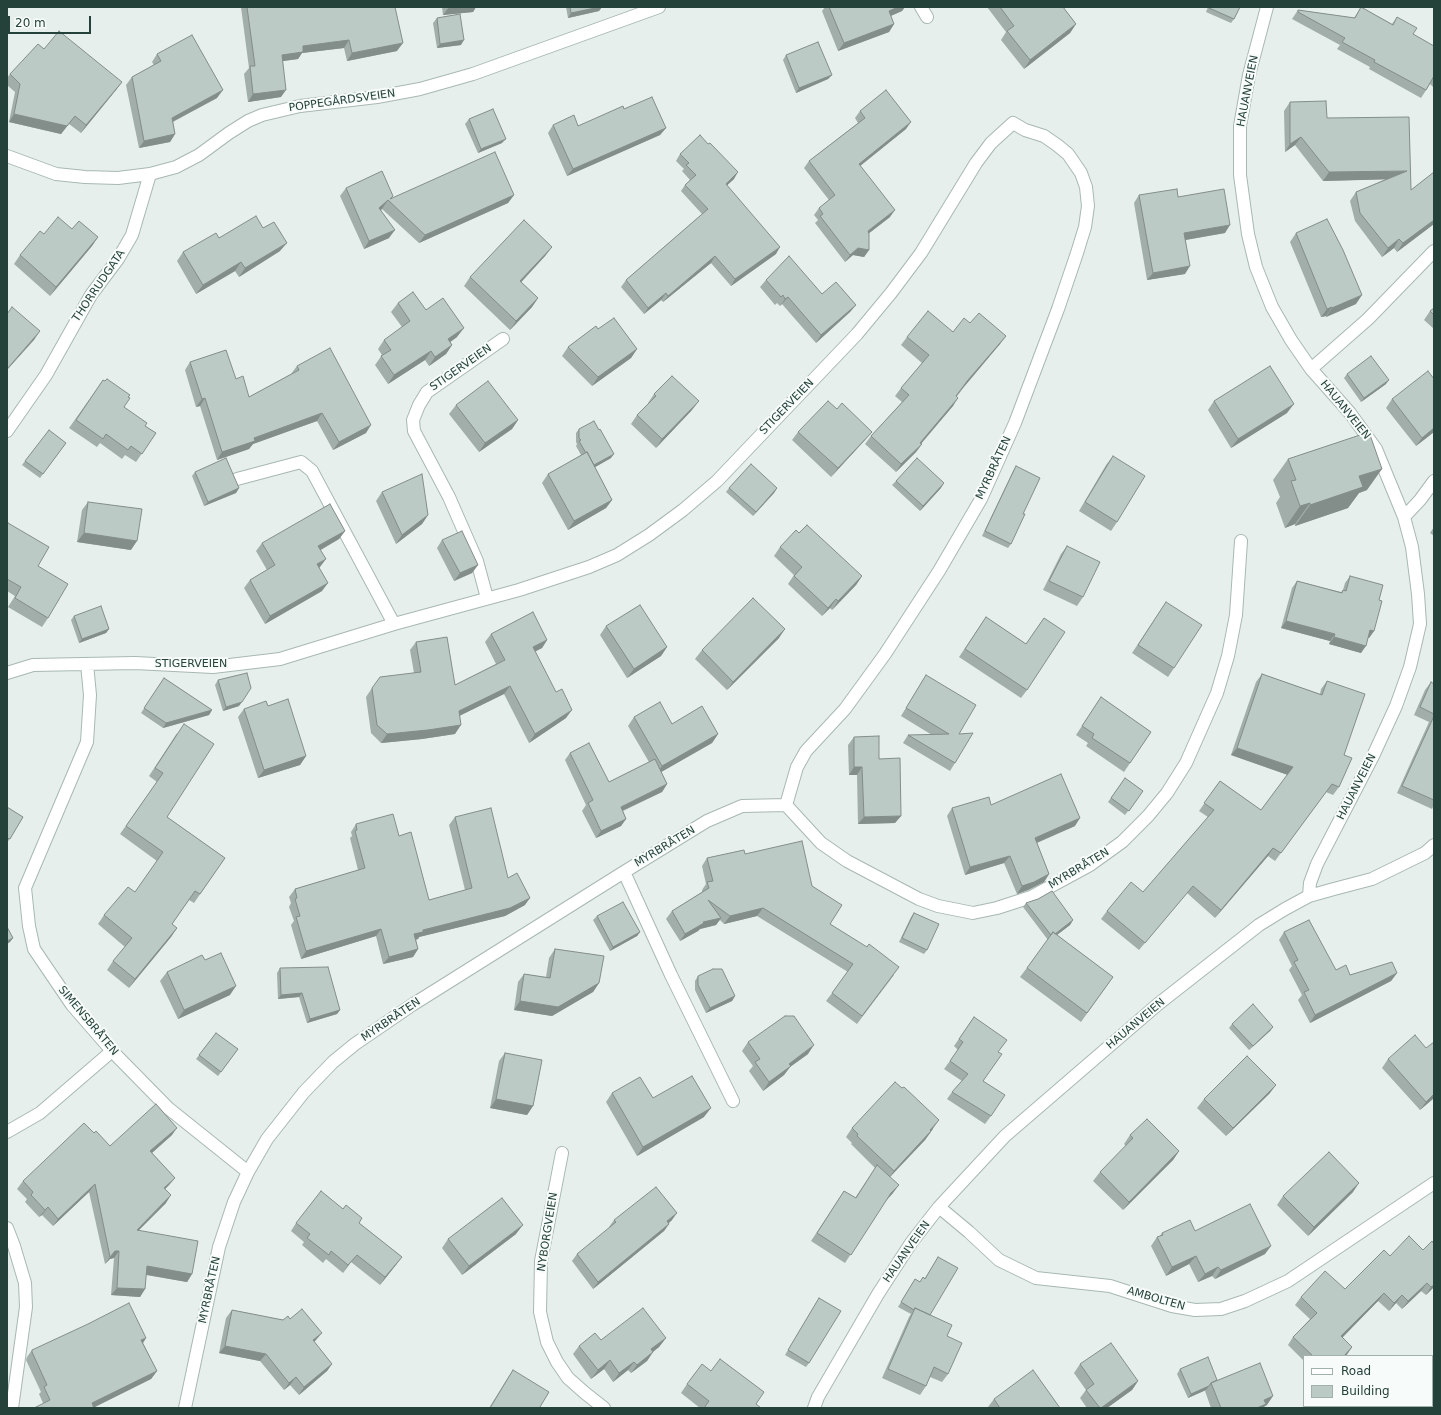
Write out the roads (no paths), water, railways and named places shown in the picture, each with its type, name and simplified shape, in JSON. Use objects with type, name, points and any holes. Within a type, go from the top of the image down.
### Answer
[{"type":"street","name":"POPPEGÅRDSVEIEN","points":[[7,156],[56,174],[118,178],[150,174],[176,167],[199,155],[229,133],[248,121],[262,115],[300,106],[377,97],[420,89],[473,74],[658,7]]},
{"type":"street","name":"HAUANVEIEN","points":[[814,1408],[818,1397],[878,1294],[911,1243],[939,1207],[1005,1136],[1157,1005],[1259,925],[1310,896],[1310,883],[1317,864],[1373,756],[1396,706],[1410,667],[1420,624],[1412,547],[1404,517],[1376,449],[1350,413],[1311,369],[1291,340],[1272,307],[1256,267],[1248,234],[1240,175],[1240,126],[1249,75],[1267,7]]},
{"type":"street","name":"STIGERVEIEN","points":[[7,672],[34,665],[135,663],[213,666],[280,659],[394,624],[519,590],[588,568],[617,555],[649,535],[683,510],[717,481],[857,334],[891,293],[921,253],[976,163],[991,143],[1012,123]]},
{"type":"street","name":"MYRBRÅTEN","points":[[786,806],[797,767],[806,751],[845,709],[885,654],[939,571],[981,499],[1015,423],[1058,309],[1077,253],[1085,227],[1088,206],[1086,187],[1081,173],[1068,154],[1057,145],[1044,136],[1025,130],[1012,123]]},
{"type":"street","name":"THORRUDGATA","points":[[7,431],[46,376],[91,294],[118,259],[132,235],[150,174]]},
{"type":"street","points":[[1311,369],[1368,319],[1434,251]]},
{"type":"street","name":"STIGERVEIEN","points":[[487,598],[477,561],[449,497],[414,431],[413,420],[419,405],[427,392],[503,339]]},
{"type":"street","points":[[237,479],[301,462],[312,471],[394,624]]},
{"type":"street","points":[[1404,517],[1420,500],[1434,481]]},
{"type":"street","name":"MYRBRÅTEN","points":[[185,1408],[220,1247],[234,1202],[248,1172],[267,1139],[304,1092],[333,1062],[412,1005],[624,872],[707,821],[742,806],[786,806],[820,843],[847,861],[919,899],[950,909],[973,913],[997,908],[1031,897],[1090,865],[1122,842],[1148,816],[1167,793],[1186,763],[1217,693],[1228,656],[1236,615],[1241,541]]},
{"type":"street","name":"SIMENSBRÅTEN","points":[[87,664],[90,695],[87,742],[25,888],[29,926],[34,949],[72,1005],[112,1051],[168,1108],[248,1172]]},
{"type":"street","points":[[1310,896],[1372,879],[1425,853],[1434,844]]},
{"type":"street","points":[[624,872],[671,975],[733,1101]]},
{"type":"street","points":[[7,1132],[40,1113],[112,1051]]},
{"type":"street","name":"NYBORGVEIEN","points":[[562,1153],[541,1261],[540,1312],[547,1342],[557,1362],[568,1378],[604,1408]]},
{"type":"street","name":"AMBOLTEN","points":[[939,1207],[999,1260],[1036,1278],[1110,1286],[1172,1306],[1196,1310],[1221,1309],[1245,1302],[1288,1281],[1434,1182]]},
{"type":"street","points":[[7,1228],[25,1283],[26,1307],[12,1408]]}]
